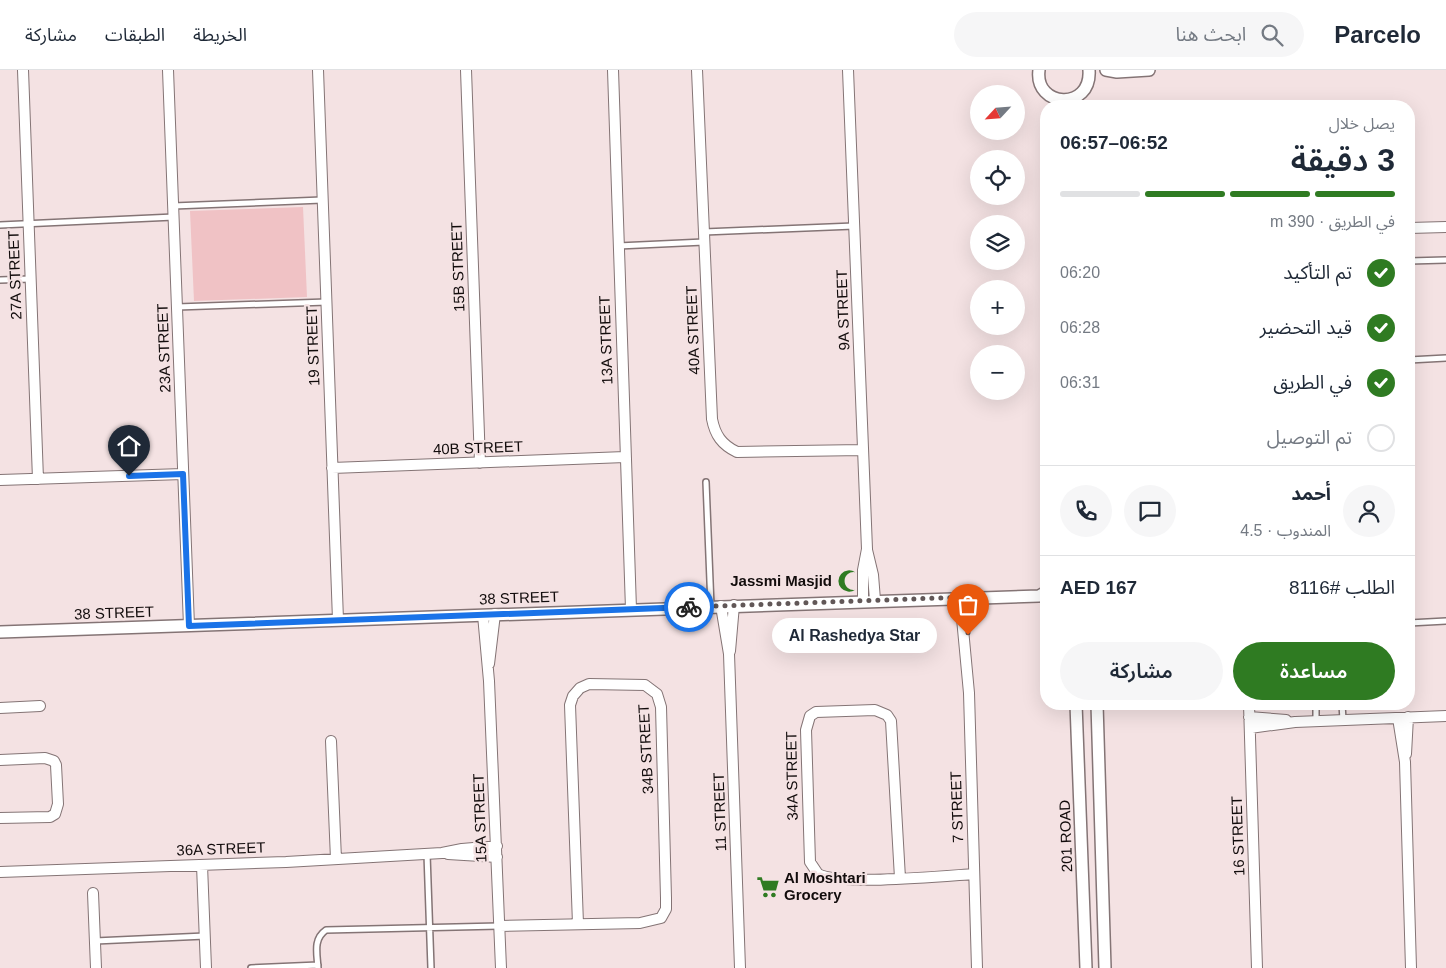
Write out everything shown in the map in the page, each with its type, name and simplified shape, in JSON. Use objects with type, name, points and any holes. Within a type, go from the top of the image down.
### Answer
[{"type":"street","name":"27A STREET","points":[[23,70],[38,479]]},
{"type":"street","name":"23A STREET","points":[[168,70],[189,626]]},
{"type":"street","name":"19 STREET","points":[[318,70],[338,620]]},
{"type":"street","name":"15B STREET","points":[[466,70],[480,463]]},
{"type":"street","name":"13A STREET","points":[[613,70],[617,246],[631,609]]},
{"type":"street","name":"40A STREET","points":[[697,70],[712,419],[719,439],[737,452],[863,450]]},
{"type":"street","name":"9A STREET","points":[[848,70],[866,549],[863,570],[869,600]]},
{"type":"street","points":[[1040,70],[1041,85],[1053,100]]},
{"type":"street","points":[[1064,100],[1079,100],[1087,85],[1089,70]]},
{"type":"street","points":[[1087,85],[1111,71],[1149,70]]},
{"type":"street","points":[[1415,228],[1446,227]]},
{"type":"street","name":"40B STREET","points":[[332,468],[625,457]]},
{"type":"street","points":[[0,480],[183,474]]},
{"type":"street","name":"38 STREET","points":[[0,632],[869,600],[1040,596]]},
{"type":"street","name":"7 STREET","points":[[964,597],[969,630],[966,645],[978,968]]},
{"type":"street","name":"11 STREET","points":[[729,654],[733,638],[734,605]]},
{"type":"street","name":"11 STREET","points":[[716,606],[729,654],[740,968]]},
{"type":"street","name":"15A STREET","points":[[488,668],[493,644],[495,614]]},
{"type":"street","name":"15A STREET","points":[[482,615],[488,668],[501,968]]},
{"type":"street","name":"34B STREET","points":[[500,926],[578,924],[652,922],[661,918],[666,909],[660,700],[652,688],[645,684],[589,684],[580,688],[573,696],[570,705],[578,924]]},
{"type":"street","points":[[0,708],[40,706]]},
{"type":"street","name":"34A STREET","points":[[900,878],[891,721],[888,715],[875,710],[816,712],[810,716],[806,730],[810,862],[813,869],[825,878],[834,880],[900,878],[974,874]]},
{"type":"street","name":"201 ROAD","points":[[1076,710],[1086,968]]},
{"type":"street","points":[[1097,710],[1104,968]]},
{"type":"street","name":"16 STREET","points":[[1249,710],[1257,968]]},
{"type":"street","points":[[1250,728],[1295,722],[1446,716]]},
{"type":"street","points":[[1249,717],[1295,722]]},
{"type":"street","points":[[1403,718],[1410,966]]},
{"type":"street","points":[[331,740],[336,859]]},
{"type":"street","points":[[0,760],[45,758],[54,761],[56,765],[58,804],[55,814],[50,817],[0,818]]},
{"type":"street","name":"36A STREET","points":[[0,872],[497,852]]},
{"type":"street","points":[[202,864],[206,968]]},
{"type":"street","points":[[93,893],[96,968]]},
{"type":"lane","points":[[174,206],[322,200]]},
{"type":"lane","points":[[0,225],[174,217]]},
{"type":"lane","points":[[617,246],[704,237],[854,226]]},
{"type":"lane","points":[[1415,261],[1446,260]]},
{"type":"lane","points":[[0,280],[30,279]]},
{"type":"lane","points":[[177,307],[326,302]]},
{"type":"lane","points":[[1415,360],[1446,358]]},
{"type":"lane","points":[[706,482],[716,606]]},
{"type":"lane","points":[[1415,623],[1446,621]]},
{"type":"lane","points":[[1316,710],[1316,721]]},
{"type":"lane","points":[[1342,710],[1343,720]]},
{"type":"lane","points":[[427,854],[431,968]]},
{"type":"lane","points":[[251,968],[318,967],[317,941],[326,930],[500,926]]},
{"type":"lane","points":[[96,941],[205,936]]},
{"type":"shaded area","points":[[303,207],[307,297],[194,301],[190,211]]},
{"type":"way so far","points":[[689,607],[968,597],[968,635]]},
{"type":"place","name":"Jassmi Masjid","points":[[849,581]]},
{"type":"place","name":"Al Rashedya Star","points":[[968,635]]},
{"type":"place","name":"Al Moshtari Grocery","points":[[768,887]]},
{"type":"route","points":[[129,476],[183,474],[189,626],[689,607]]}]
